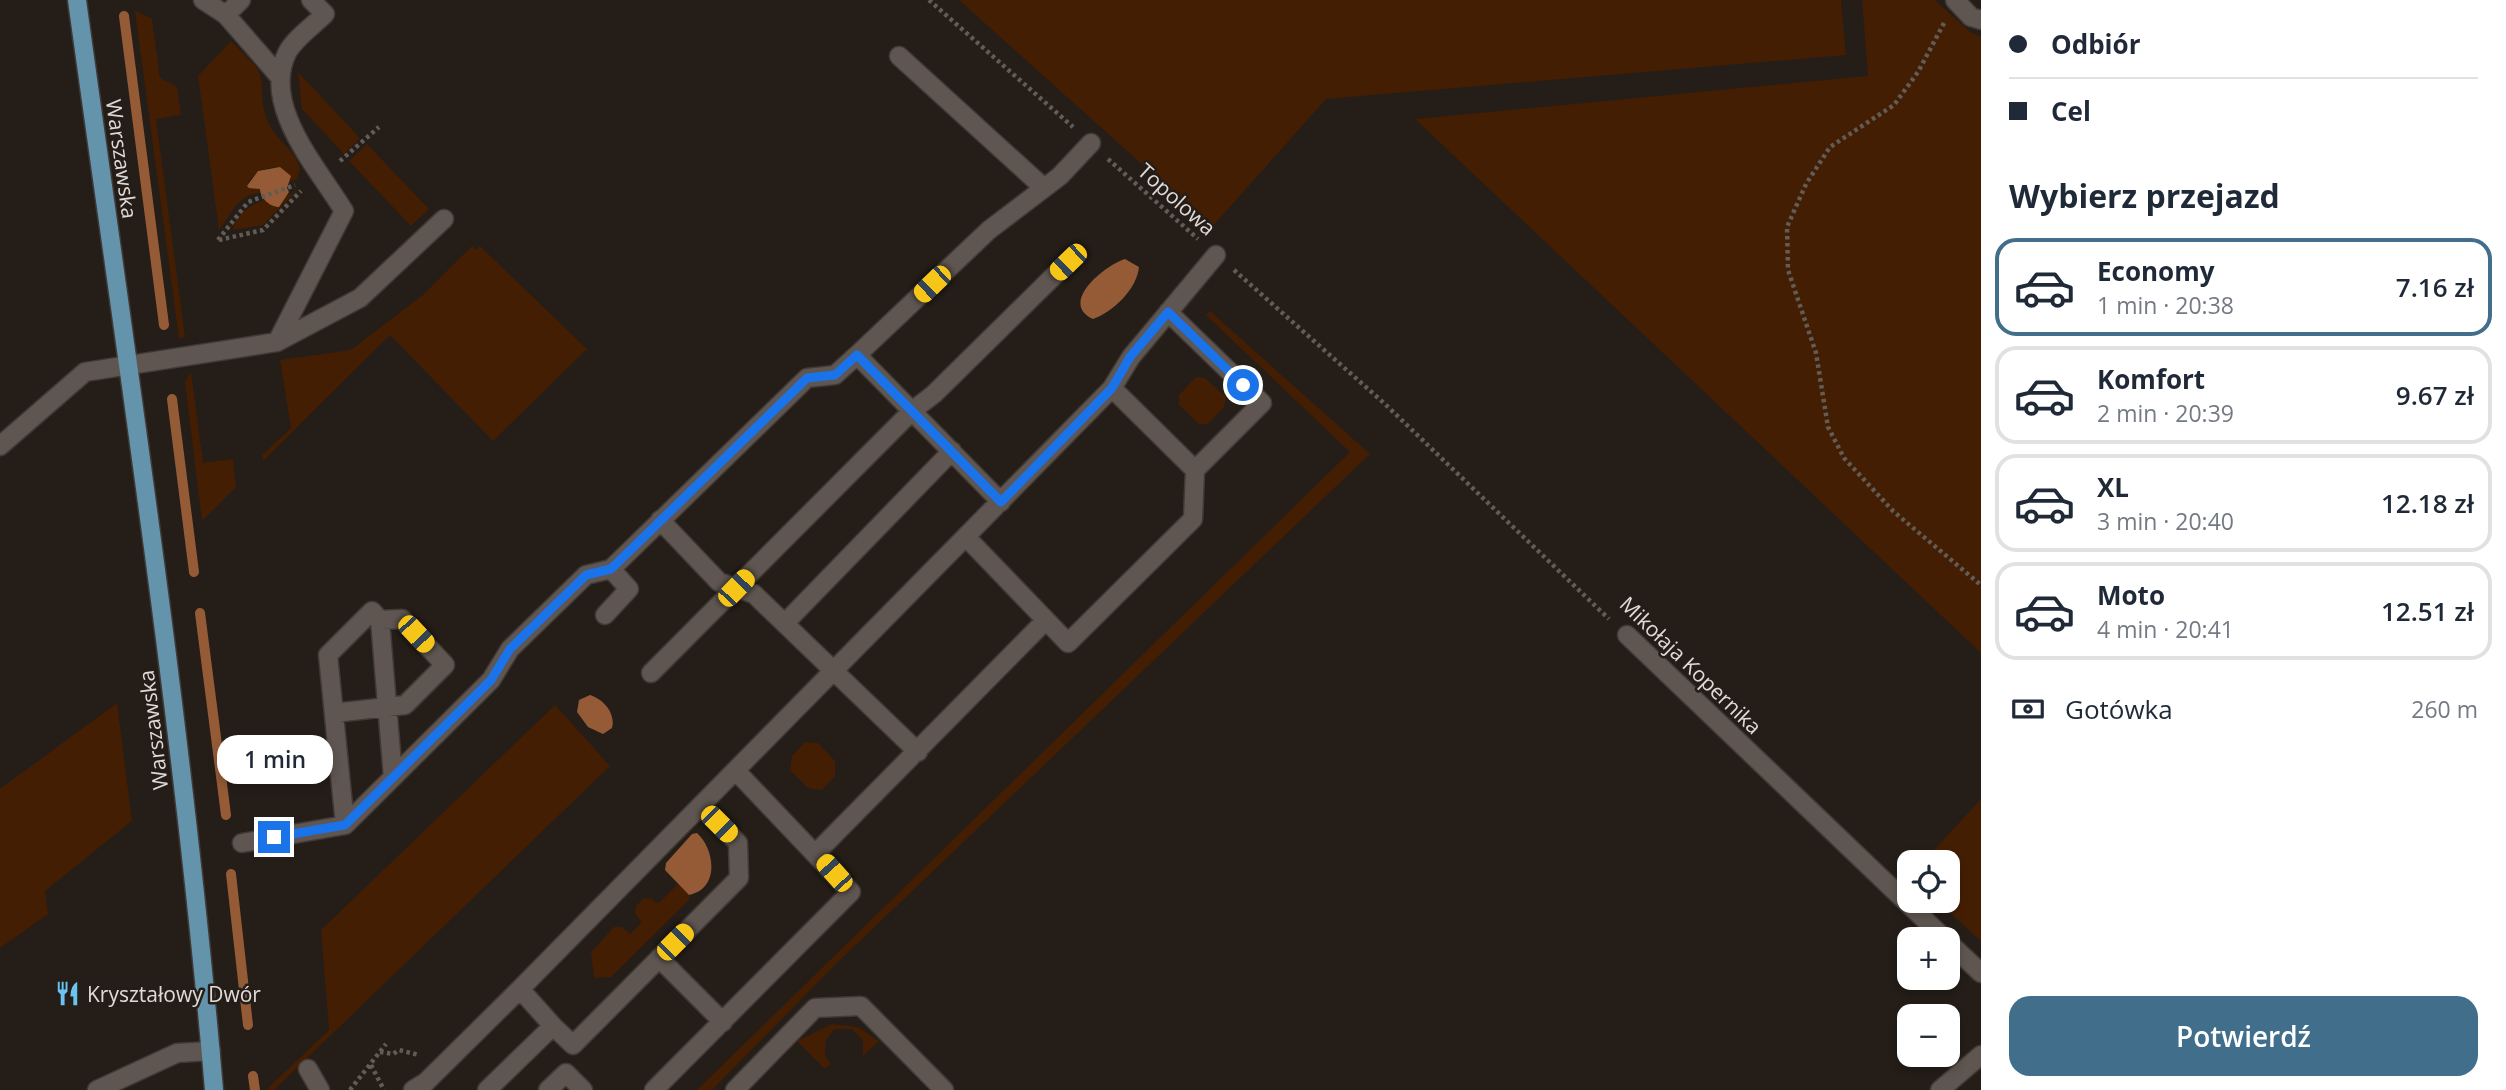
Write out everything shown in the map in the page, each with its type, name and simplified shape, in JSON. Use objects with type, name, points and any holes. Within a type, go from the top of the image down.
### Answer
[{"type":"main road","name":"Warszawska","points":[[79,0],[189,836],[214,1090]]},
{"type":"street","points":[[203,0],[226,15],[279,76]]},
{"type":"street","points":[[226,15],[242,0]]},
{"type":"street","points":[[277,342],[344,211],[290,124],[281,99],[279,76],[287,51],[325,14],[311,0]]},
{"type":"street","points":[[1955,0],[1971,18],[1981,20]]},
{"type":"street","points":[[899,56],[1044,188]]},
{"type":"street","points":[[242,843],[345,825],[491,680],[510,649],[586,575],[611,569],[807,378],[835,375],[989,230],[1044,188],[1091,143]]},
{"type":"street","points":[[0,446],[85,372],[277,342],[360,298],[444,219]]},
{"type":"street","points":[[414,1090],[426,1082],[520,989],[1112,388],[1130,357],[1216,255]]},
{"type":"street","points":[[651,673],[912,411],[934,394],[1068,262]]},
{"type":"street","points":[[967,537],[1068,643],[1193,519],[1195,470],[1262,403],[1168,312]]},
{"type":"street","points":[[857,355],[1001,502]]},
{"type":"street","points":[[1112,388],[1195,470]]},
{"type":"street","points":[[785,623],[952,451]]},
{"type":"street","points":[[660,520],[719,582],[754,594],[918,752]]},
{"type":"street","points":[[604,615],[629,589],[611,569]]},
{"type":"street","points":[[345,825],[328,654],[372,611],[380,620],[393,777]]},
{"type":"street","points":[[334,713],[405,705],[445,665],[402,619],[380,620]]},
{"type":"street","points":[[816,853],[1046,620]]},
{"type":"street","name":"Mikołaja Kopernika","points":[[1626,635],[1932,927]]},
{"type":"street","points":[[654,1090],[851,892],[736,771]]},
{"type":"street","points":[[548,1090],[566,1073],[573,1045],[739,878],[738,842],[701,806]]},
{"type":"street","name":"Mikołaja Kopernika","points":[[1960,954],[1981,974]]},
{"type":"street","points":[[659,958],[723,1022]]},
{"type":"street","points":[[520,989],[573,1045]]},
{"type":"street","points":[[735,1090],[816,1008],[860,1006],[944,1090]]},
{"type":"street","points":[[487,1090],[553,1026]]},
{"type":"street","points":[[97,1090],[177,1053],[211,1051]]},
{"type":"street","points":[[1940,1090],[1981,1055]]},
{"type":"street","points":[[308,1069],[320,1090]]},
{"type":"street","points":[[566,1073],[583,1090]]},
{"type":"path","name":"Topolowa","points":[[929,0],[1404,423]]},
{"type":"path","points":[[1955,0],[1918,72],[1894,104],[1830,147],[1806,184],[1787,227],[1788,270],[1816,354],[1828,426],[1844,458],[1884,502],[1981,585]]},
{"type":"path","points":[[295,185],[258,198],[238,211],[218,240],[232,234],[263,230],[320,172]]},
{"type":"path","name":"Mikołaja Kopernika","points":[[1404,423],[1626,635]]},
{"type":"path","points":[[350,1090],[386,1044]]},
{"type":"path","points":[[371,1065],[384,1090]]},
{"type":"shaded area","points":[[959,0],[1841,0],[1846,55],[1326,99],[1212,227]]},
{"type":"shaded area","points":[[1862,0],[1935,0],[1970,32],[1981,37],[1981,653],[1415,119],[1868,76]]},
{"type":"shaded area","points":[[135,11],[152,19],[160,78],[177,87],[181,115],[156,119],[185,337],[179,338]]},
{"type":"shaded area","points":[[231,41],[258,71],[266,118],[300,168],[297,179],[287,183],[290,180],[273,167],[258,171],[248,182],[260,189],[260,193],[240,201],[219,230],[198,76]]},
{"type":"shaded area","points":[[298,72],[360,138],[344,154],[302,109]]},
{"type":"shaded area","points":[[367,144],[429,209],[411,226],[349,161]]},
{"type":"shaded area","points":[[280,167],[291,176],[287,188],[289,192],[279,207],[266,201],[260,189],[247,186],[258,171]]},
{"type":"shaded area","points":[[298,189],[263,225],[232,230],[241,215],[254,205],[264,200],[272,205]]},
{"type":"shaded area","points":[[472,246],[476,250],[480,246],[587,349],[493,441],[390,335],[263,461],[262,455],[291,428],[280,360],[351,350],[424,294]]},
{"type":"shaded area","points":[[1125,259],[1139,267],[1134,283],[1123,299],[1093,319],[1084,312],[1080,304],[1082,295],[1097,276]]},
{"type":"shaded area","points":[[1210,311],[1370,454],[839,961],[712,1090],[697,1090],[1350,452],[1206,315]]},
{"type":"shaded area","points":[[191,372],[203,463],[233,459],[236,487],[202,521],[185,382]]},
{"type":"shaded area","points":[[1196,377],[1205,378],[1226,397],[1224,407],[1208,424],[1199,424],[1179,405],[1179,395]]},
{"type":"shaded area","points":[[590,695],[604,703],[612,717],[612,728],[603,734],[588,727],[577,712],[579,700]]},
{"type":"shaded area","points":[[117,703],[132,821],[45,891],[48,914],[0,948],[0,789]]},
{"type":"shaded area","points":[[555,705],[610,766],[274,1090],[266,1090],[329,1030],[321,930]]},
{"type":"shaded area","points":[[805,742],[818,743],[835,761],[835,776],[822,790],[808,788],[790,770],[792,756]]},
{"type":"shaded area","points":[[1981,799],[1981,941],[1950,913],[1960,913],[1960,850],[1934,850]]},
{"type":"shaded area","points":[[697,833],[711,858],[710,877],[699,891],[689,895],[665,870],[666,863],[692,834]]},
{"type":"shaded area","points":[[678,884],[689,895],[689,900],[611,977],[594,978],[591,952],[614,927],[622,927],[630,934],[642,922],[635,914],[636,906],[644,898],[652,899],[658,904]]},
{"type":"shaded area","points":[[832,1024],[858,1027],[879,1041],[863,1056],[863,1040],[852,1029],[834,1029],[826,1040],[825,1056],[831,1064],[825,1069],[797,1041]]},
{"type":"waterway","points":[[124,16],[164,325]]},
{"type":"waterway","points":[[172,399],[194,572]]},
{"type":"waterway","points":[[200,613],[226,815]]},
{"type":"waterway","points":[[231,874],[248,1025]]},
{"type":"waterway","points":[[253,1076],[255,1090]]},
{"type":"place","name":"Kryształowy Dwór","points":[[67,994]]},
{"type":"route","points":[[274,837],[345,825],[491,680],[510,649],[586,575],[611,569],[807,378],[835,375],[857,355],[1001,502],[1112,388],[1130,357],[1168,312],[1243,385]]}]
